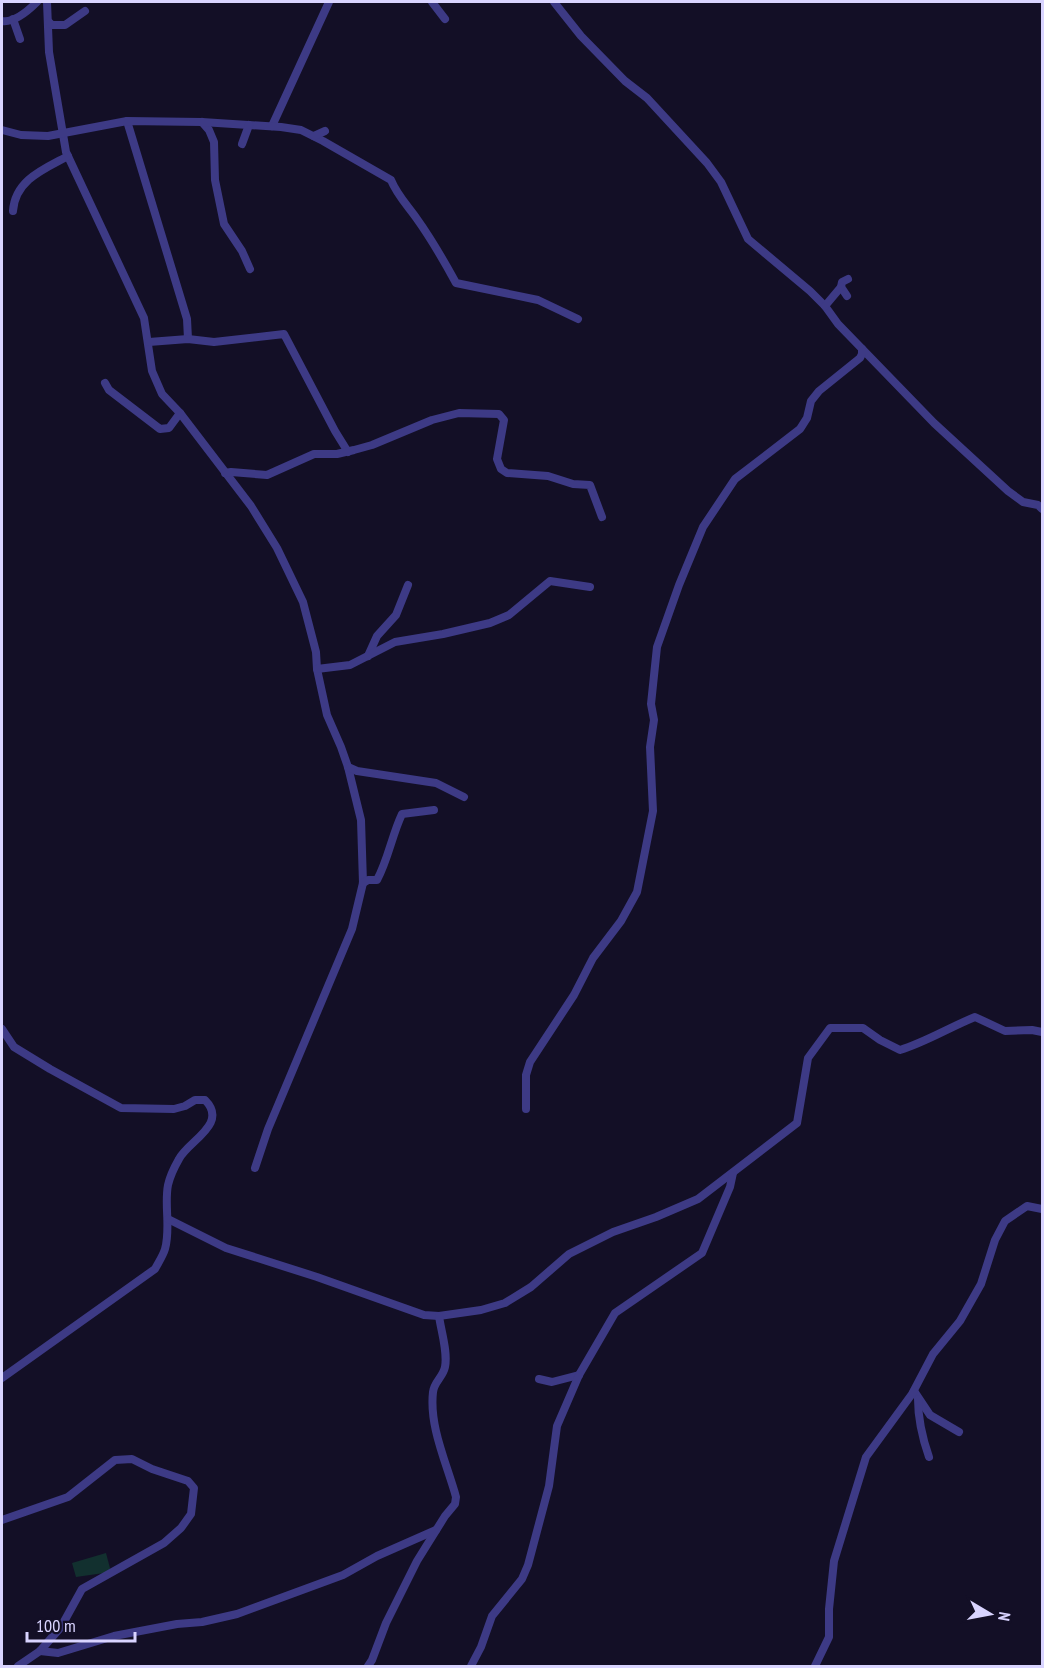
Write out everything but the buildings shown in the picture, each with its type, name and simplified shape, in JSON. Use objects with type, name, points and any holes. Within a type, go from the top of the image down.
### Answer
[{"type":"street","points":[[2,31],[7,21],[30,9],[37,2]]},
{"type":"street","points":[[47,2],[49,52],[62,134],[68,156],[144,318],[152,371],[162,394],[180,413],[251,507],[278,548],[303,602],[316,652],[317,669],[327,715],[348,767],[361,820],[363,883],[352,929],[285,1088],[255,1168]]},
{"type":"street","points":[[272,126],[329,2]]},
{"type":"street","points":[[432,2],[445,19]]},
{"type":"street","points":[[554,2],[581,36],[625,81],[647,98],[707,163],[721,182],[748,239],[789,271],[825,306],[861,349],[934,423],[1008,491],[1023,502],[1041,504]]},
{"type":"street","points":[[49,22],[65,25],[85,11]]},
{"type":"street","points":[[7,21],[20,39]]},
{"type":"street","points":[[127,121],[187,319],[188,339]]},
{"type":"street","points":[[2,130],[33,136],[48,136],[127,121],[202,122],[301,130],[391,180],[456,283],[538,300],[578,319]]},
{"type":"street","points":[[202,122],[209,129],[214,142],[215,180],[224,224],[242,251],[250,269]]},
{"type":"street","points":[[242,144],[249,125]]},
{"type":"street","points":[[314,136],[325,130]]},
{"type":"street","points":[[13,211],[17,192],[22,186],[46,166],[68,156]]},
{"type":"street","points":[[825,306],[841,287],[842,282],[848,279]]},
{"type":"street","points":[[841,287],[847,296]]},
{"type":"street","points":[[148,342],[188,339],[214,342],[284,334],[348,452]]},
{"type":"street","points":[[526,1109],[526,1075],[530,1062],[574,995],[593,958],[621,921],[637,892],[653,810],[650,747],[654,720],[651,704],[657,647],[703,527],[735,479],[803,426],[813,398],[826,384],[860,358],[861,349]]},
{"type":"street","points":[[105,383],[109,390],[160,429],[169,428],[180,413]]},
{"type":"street","points":[[225,473],[267,476],[314,454],[348,452],[372,445],[432,420],[459,413],[499,414],[504,420],[497,459],[501,469],[507,473],[548,476],[573,484],[590,485],[602,517]]},
{"type":"street","points":[[317,669],[351,665],[395,642],[490,623],[509,615],[550,581],[590,587]]},
{"type":"street","points":[[368,656],[377,636],[396,615],[408,585]]},
{"type":"street","points":[[348,767],[357,771],[436,783],[464,797]]},
{"type":"street","points":[[363,883],[376,880],[382,871],[402,814],[434,810]]},
{"type":"street","points":[[168,1219],[226,1248],[424,1315],[439,1316],[482,1310],[505,1303],[531,1287],[569,1254],[613,1232],[698,1199],[733,1173],[751,1156],[797,1123],[808,1058],[830,1028],[863,1028],[900,1050],[916,1045],[975,1017],[1005,1031],[1042,1032]]},
{"type":"street","points":[[2,1029],[14,1047],[121,1108],[174,1109],[195,1100],[205,1100],[211,1106],[211,1122],[206,1132],[180,1156],[168,1185],[165,1250],[155,1269],[2,1378]]},
{"type":"street","points":[[471,1666],[481,1647],[492,1616],[522,1579],[528,1565],[549,1486],[557,1426],[579,1375],[615,1313],[702,1253],[730,1187],[733,1173]]},
{"type":"street","points":[[815,1666],[829,1637],[829,1609],[834,1561],[866,1457],[916,1394],[933,1354],[960,1321],[981,1284],[995,1240],[1005,1221],[1027,1206],[1042,1209]]},
{"type":"street","points":[[368,1666],[386,1623],[417,1561],[436,1530],[456,1504],[434,1421],[434,1389],[446,1363],[439,1316]]},
{"type":"street","points":[[539,1378],[552,1382],[579,1375]]},
{"type":"street","points":[[916,1394],[930,1415],[959,1432]]},
{"type":"street","points":[[916,1394],[922,1438],[929,1457]]},
{"type":"street","points":[[2,1520],[68,1497],[115,1460],[122,1458],[132,1459],[152,1469],[188,1481],[194,1488],[191,1514],[181,1528],[164,1543],[82,1589],[61,1627],[40,1651],[18,1666]]},
{"type":"street","points":[[40,1651],[58,1653],[114,1636],[237,1614],[343,1575],[377,1556],[436,1530]]},
{"type":"green space","points":[[106,1553],[111,1572],[76,1577],[72,1563]]}]
